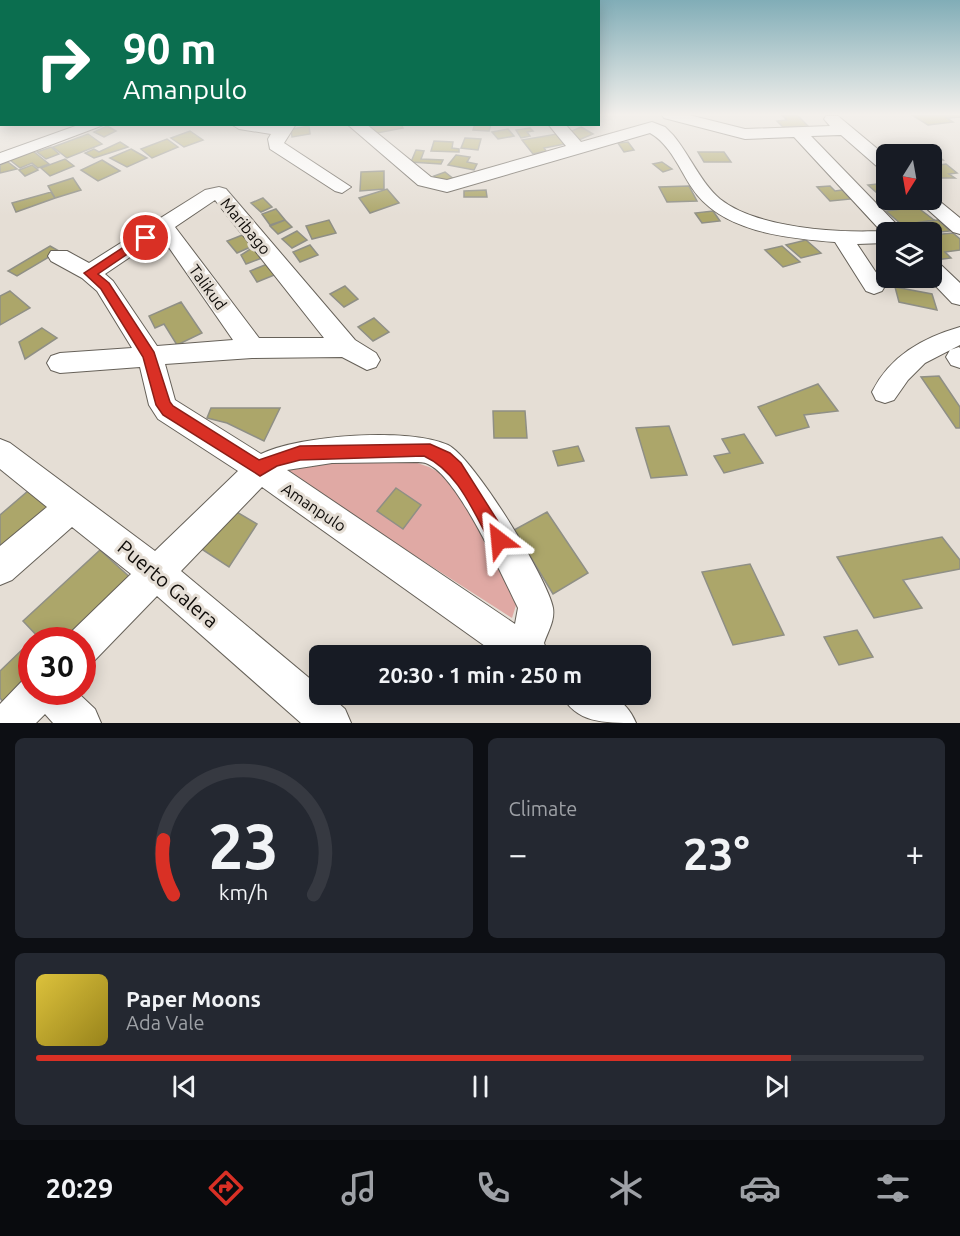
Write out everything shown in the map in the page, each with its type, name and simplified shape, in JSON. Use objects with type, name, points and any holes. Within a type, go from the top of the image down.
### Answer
[{"type":"street","points":[[0,159],[29,149]]},
{"type":"street","points":[[282,149],[342,187]]},
{"type":"street","points":[[386,149],[425,181],[439,186],[454,185],[578,149]]},
{"type":"street","points":[[674,149],[699,186],[721,210],[748,220],[842,237],[876,237]]},
{"type":"street","points":[[814,149],[884,222]]},
{"type":"street","name":"Maribago","points":[[60,363],[252,348],[357,354],[220,194],[212,194],[90,273]]},
{"type":"street","points":[[939,210],[960,228]]},
{"type":"street","name":"Talikud","points":[[164,226],[252,348]]},
{"type":"street","points":[[842,237],[874,286]]},
{"type":"street","name":"Amanpulo","points":[[59,256],[90,273],[105,286],[150,356],[163,405],[168,411],[260,469],[517,645]]},
{"type":"street","points":[[942,279],[960,297]]},
{"type":"street","points":[[885,392],[910,360],[930,347],[960,336]]},
{"type":"street","points":[[96,633],[260,469],[273,460],[300,453],[425,449],[444,458],[467,483],[535,606],[536,618],[529,645]]},
{"type":"street","name":"Puerto Galera","points":[[2,457],[72,507],[156,572],[331,723]]},
{"type":"street","points":[[0,568],[72,507]]},
{"type":"street","points":[[9,723],[26,705]]},
{"type":"street","points":[[63,705],[81,723]]},
{"type":"street","points":[[594,705],[616,723]]},
{"type":"shaded area","points":[[332,455],[394,455],[429,467],[451,479],[521,589],[512,618],[280,469]]},
{"type":"building","points":[[53,149],[59,154],[46,159],[37,152]]},
{"type":"building","points":[[55,149],[90,149],[67,158]]},
{"type":"building","points":[[94,149],[99,152],[106,149],[123,149],[94,158],[85,153]]},
{"type":"building","points":[[131,149],[147,158],[127,167],[110,158]]},
{"type":"building","points":[[142,149],[174,149],[152,158]]},
{"type":"building","points":[[432,149],[459,149],[459,152],[431,151]]},
{"type":"building","points":[[529,149],[544,149],[546,151],[533,154]]},
{"type":"building","points":[[622,149],[634,150],[624,152]]},
{"type":"building","points":[[416,150],[424,151],[421,159],[443,160],[441,164],[411,162]]},
{"type":"building","points":[[33,151],[49,164],[38,168],[32,163],[20,168],[10,160]]},
{"type":"building","points":[[698,152],[724,152],[731,162],[704,162]]},
{"type":"building","points":[[456,155],[470,157],[467,162],[477,164],[474,170],[448,165]]},
{"type":"building","points":[[65,159],[74,166],[50,176],[41,168]]},
{"type":"building","points":[[102,160],[120,171],[98,181],[81,170]]},
{"type":"building","points":[[8,162],[17,169],[0,173],[0,165]]},
{"type":"building","points":[[662,162],[672,169],[663,172],[653,164]]},
{"type":"building","points":[[946,164],[957,173],[949,174],[955,178],[942,178],[942,165]]},
{"type":"building","points":[[32,165],[38,170],[25,176],[19,170]]},
{"type":"building","points":[[384,171],[384,189],[360,191],[361,172]]},
{"type":"building","points":[[445,172],[455,180],[443,184],[434,176]]},
{"type":"building","points":[[73,178],[81,190],[55,198],[48,186]]},
{"type":"building","points":[[876,184],[876,192],[868,185]]},
{"type":"building","points":[[689,186],[697,201],[667,202],[659,187]]},
{"type":"building","points":[[830,186],[835,191],[842,190],[851,199],[830,201],[817,187]]},
{"type":"building","points":[[387,189],[399,203],[370,213],[359,198]]},
{"type":"building","points":[[486,190],[487,197],[464,197],[464,191]]},
{"type":"building","points":[[51,192],[55,198],[16,212],[12,203]]},
{"type":"building","points":[[263,198],[272,207],[261,212],[251,203]]},
{"type":"building","points":[[276,209],[285,220],[270,225],[262,214]]},
{"type":"building","points":[[921,210],[934,220],[899,222],[886,211]]},
{"type":"building","points":[[713,211],[720,221],[702,223],[695,213]]},
{"type":"building","points":[[285,220],[292,227],[278,234],[270,226]]},
{"type":"building","points":[[329,220],[336,233],[312,239],[306,226]]},
{"type":"building","points":[[942,224],[950,231],[942,232]]},
{"type":"building","points":[[297,231],[307,240],[292,248],[282,239]]},
{"type":"building","points":[[953,233],[960,239],[960,250],[945,252],[951,258],[942,259],[942,234]]},
{"type":"building","points":[[245,234],[255,245],[237,253],[227,241]]},
{"type":"building","points":[[806,240],[821,253],[801,258],[786,245]]},
{"type":"building","points":[[310,245],[318,255],[300,262],[293,252]]},
{"type":"building","points":[[50,246],[59,251],[17,276],[8,271]]},
{"type":"building","points":[[255,246],[262,258],[246,264],[241,255]]},
{"type":"building","points":[[782,246],[800,262],[783,267],[765,250]]},
{"type":"building","points":[[270,263],[277,274],[257,282],[250,271]]},
{"type":"building","points":[[345,286],[358,299],[344,307],[330,294]]},
{"type":"building","points":[[895,288],[932,294],[937,310],[899,302]]},
{"type":"building","points":[[10,291],[30,308],[0,325],[0,296]]},
{"type":"building","points":[[181,302],[202,333],[177,345],[164,324],[155,328],[149,316]]},
{"type":"building","points":[[374,318],[389,332],[373,341],[358,327]]},
{"type":"building","points":[[42,328],[57,338],[25,359],[19,342]]},
{"type":"building","points":[[939,376],[960,407],[960,428],[956,428],[921,377]]},
{"type":"building","points":[[818,384],[838,411],[804,415],[809,427],[776,436],[758,407]]},
{"type":"building","points":[[211,408],[280,408],[264,441],[227,423],[207,418]]},
{"type":"building","points":[[493,411],[525,411],[527,438],[494,438]]},
{"type":"building","points":[[669,426],[687,475],[651,478],[636,428]]},
{"type":"building","points":[[744,434],[763,463],[724,473],[714,456],[730,453],[722,439]]},
{"type":"building","points":[[578,446],[584,461],[558,466],[553,451]]},
{"type":"building","points":[[396,488],[421,505],[403,529],[377,511]]},
{"type":"building","points":[[28,491],[50,508],[0,553],[0,515]]},
{"type":"building","points":[[230,508],[257,524],[229,567],[197,546]]},
{"type":"building","points":[[547,512],[588,573],[553,594],[514,530]]},
{"type":"building","points":[[942,537],[960,560],[960,569],[903,580],[922,608],[874,618],[837,557]]},
{"type":"building","points":[[100,550],[134,581],[87,627],[29,627],[23,621]]},
{"type":"building","points":[[750,564],[784,635],[733,645],[702,572]]},
{"type":"building","points":[[857,630],[873,657],[839,665],[824,637]]},
{"type":"building","points":[[18,654],[18,696],[7,707],[0,698],[0,671]]},
{"type":"route","points":[[146,238],[90,273],[105,286],[150,356],[163,405],[168,411],[260,469],[273,460],[291,454],[425,449],[444,458],[456,468],[499,540]]}]
